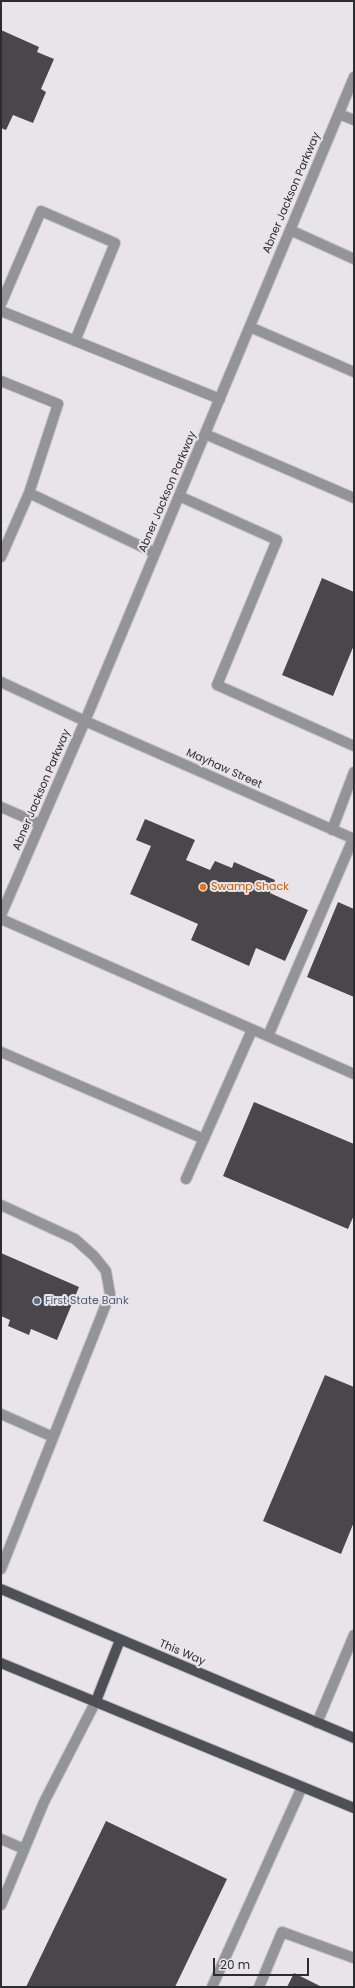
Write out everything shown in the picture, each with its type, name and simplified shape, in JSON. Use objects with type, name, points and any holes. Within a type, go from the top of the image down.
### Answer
[{"type":"main road","name":"This Way","points":[[1,1589],[354,1738]]},
{"type":"main road","points":[[96,1701],[120,1640]]},
{"type":"main road","points":[[1,1663],[354,1808]]},
{"type":"street","name":"Abner Jackson Parkway","points":[[1,916],[5,895],[40,824],[85,721],[354,77]]},
{"type":"street","points":[[339,114],[354,120]]},
{"type":"street","points":[[1,304],[41,211],[115,242],[75,341]]},
{"type":"street","points":[[290,230],[354,259]]},
{"type":"street","points":[[1,311],[220,399]]},
{"type":"street","points":[[250,327],[354,372]]},
{"type":"street","points":[[1,381],[58,404],[29,493],[1,557]]},
{"type":"street","points":[[205,434],[354,498]]},
{"type":"street","points":[[29,493],[155,553]]},
{"type":"street","points":[[179,496],[277,540],[218,685],[354,746]]},
{"type":"street","name":"Mayhaw Street","points":[[1,682],[85,721],[354,839]]},
{"type":"street","points":[[332,830],[354,772]]},
{"type":"street","points":[[1,807],[40,824]]},
{"type":"street","points":[[268,1036],[354,839]]},
{"type":"street","points":[[1,919],[354,1074]]},
{"type":"street","points":[[186,1179],[252,1030]]},
{"type":"street","points":[[1,1052],[204,1139]]},
{"type":"street","points":[[1,1205],[76,1239],[94,1256],[106,1271],[110,1294],[1,1569]]},
{"type":"street","points":[[1,1414],[53,1437]]},
{"type":"street","points":[[317,1723],[354,1635]]},
{"type":"street","points":[[1,1905],[44,1802],[96,1701]]},
{"type":"street","points":[[212,1987],[302,1787]]},
{"type":"street","points":[[1,1839],[24,1849]]},
{"type":"street","points":[[259,1987],[282,1932],[354,1958]]},
{"type":"building","points":[[1,30],[39,47],[37,52],[54,59],[41,89],[46,92],[33,123],[13,115],[6,130],[1,128]]},
{"type":"building","points":[[322,578],[354,592],[354,645],[333,696],[282,675]]},
{"type":"building","name":"Swamp Shack","points":[[145,819],[195,840],[186,860],[210,870],[215,861],[232,868],[234,862],[275,880],[270,893],[308,910],[285,961],[256,948],[249,966],[191,940],[198,924],[130,894],[151,846],[136,840]]},
{"type":"building","points":[[338,902],[354,909],[354,997],[307,977]]},
{"type":"building","points":[[254,1102],[354,1144],[354,1215],[348,1229],[223,1176]]},
{"type":"building","name":"First State Bank","points":[[1,1253],[79,1287],[57,1340],[31,1329],[29,1335],[8,1326],[10,1320],[1,1316]]},
{"type":"building","points":[[325,1375],[354,1387],[354,1522],[341,1554],[263,1521]]},
{"type":"building","points":[[106,1821],[227,1879],[175,1987],[26,1987]]},
{"type":"building","points":[[294,1973],[322,1987],[287,1987]]},
{"type":"place","name":"Swamp Shack","points":[[203,887]]},
{"type":"place","name":"First State Bank","points":[[37,1301]]}]
